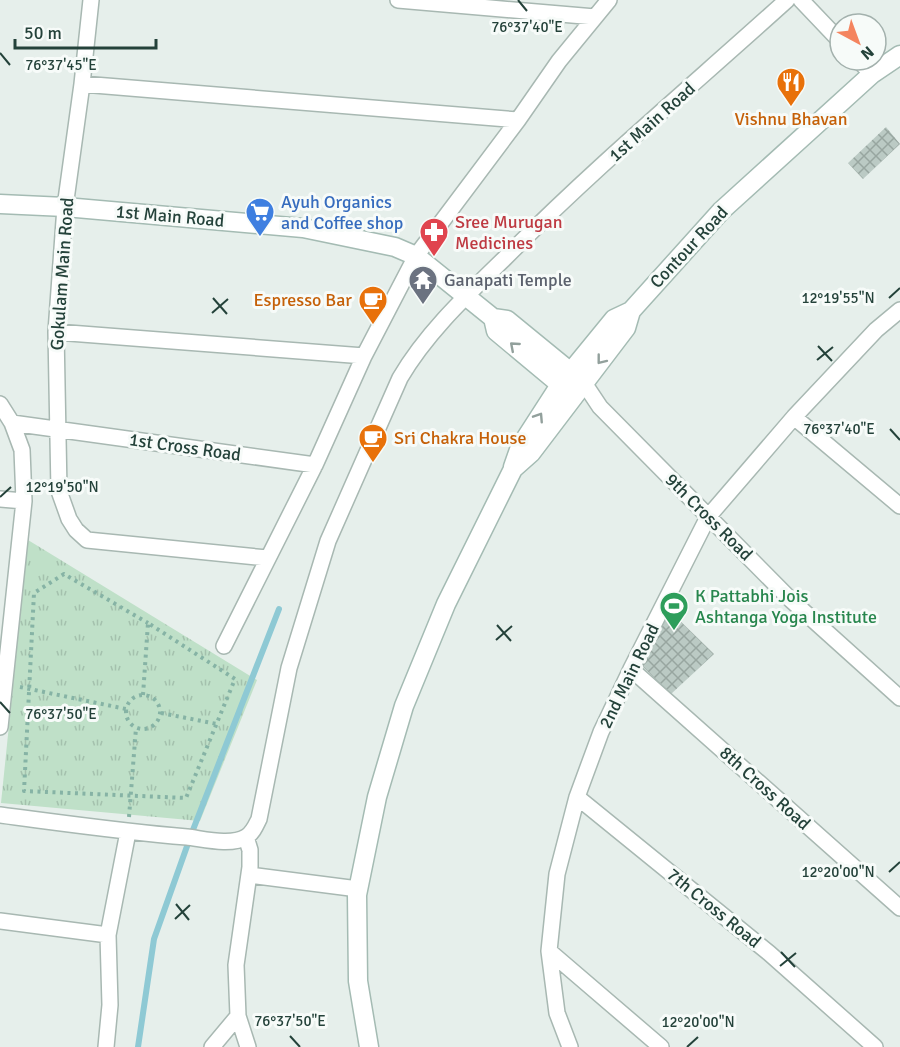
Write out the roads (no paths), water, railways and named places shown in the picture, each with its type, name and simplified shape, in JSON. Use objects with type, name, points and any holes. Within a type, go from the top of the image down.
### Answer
[{"type":"main road","name":"Contour Road","points":[[369,1047],[358,981],[358,890],[377,797],[404,706],[446,604],[513,469],[531,453],[614,320],[631,311],[721,211],[872,74],[900,55]]},
{"type":"main road","name":"1st Main Road","points":[[0,204],[65,207],[303,228],[395,248],[416,256],[493,318],[496,331],[572,384]]},
{"type":"street","name":"Gokulam Main Road","points":[[91,0],[65,207],[56,332],[52,428],[59,491],[69,519],[76,530],[87,540],[267,558]]},
{"type":"street","points":[[398,0],[595,17]]},
{"type":"street","points":[[225,646],[315,465],[364,356],[416,256],[518,120],[559,61],[609,0]]},
{"type":"street","name":"1st Main Road","points":[[467,296],[537,225],[787,0]]},
{"type":"street","points":[[801,0],[828,28]]},
{"type":"street","points":[[82,84],[518,120]]},
{"type":"street","points":[[0,815],[128,832],[219,840],[246,837],[254,830],[259,819],[290,668],[328,541],[400,378],[422,345],[467,296]]},
{"type":"street","name":"2nd Main Road","points":[[570,1047],[557,1013],[549,951],[557,874],[577,797],[601,732],[708,517],[794,417],[876,330],[900,310]]},
{"type":"street","points":[[56,332],[364,356]]},
{"type":"street","name":"9th Cross Road","points":[[572,384],[600,407],[791,600],[900,698]]},
{"type":"street","points":[[0,404],[12,423],[22,450],[24,501],[6,604],[4,684],[0,727]]},
{"type":"street","points":[[794,417],[897,498]]},
{"type":"street","name":"1st Cross Road","points":[[12,423],[315,465]]},
{"type":"street","points":[[0,499],[24,501]]},
{"type":"street","name":"8th Cross Road","points":[[631,669],[900,908]]},
{"type":"street","name":"7th Cross Road","points":[[577,797],[769,953],[875,1047]]},
{"type":"street","points":[[105,1047],[110,1005],[108,934],[128,832]]},
{"type":"street","points":[[246,837],[250,850],[249,875],[236,965],[238,1016],[248,1047]]},
{"type":"street","points":[[249,875],[358,890]]},
{"type":"street","points":[[0,921],[108,934]]},
{"type":"street","points":[[549,951],[661,1047]]},
{"type":"street","points":[[212,1047],[238,1016]]},
{"type":"waterway","points":[[138,1047],[154,939],[191,835],[279,609]]},
{"type":"place","name":"Vishnu Bhavan","points":[[791,108]]},
{"type":"place","name":"Ayuh Organics and Coffee shop","points":[[260,238]]},
{"type":"place","name":"Sree Murugan Medicines","points":[[434,258]]},
{"type":"place","name":"Ganapati Temple","points":[[423,306]]},
{"type":"place","name":"Espresso Bar","points":[[373,326]]},
{"type":"place","name":"Sri Chakra House","points":[[373,464]]},
{"type":"place","name":"K Pattabhi Jois Ashtanga Yoga Institute","points":[[674,632]]}]
